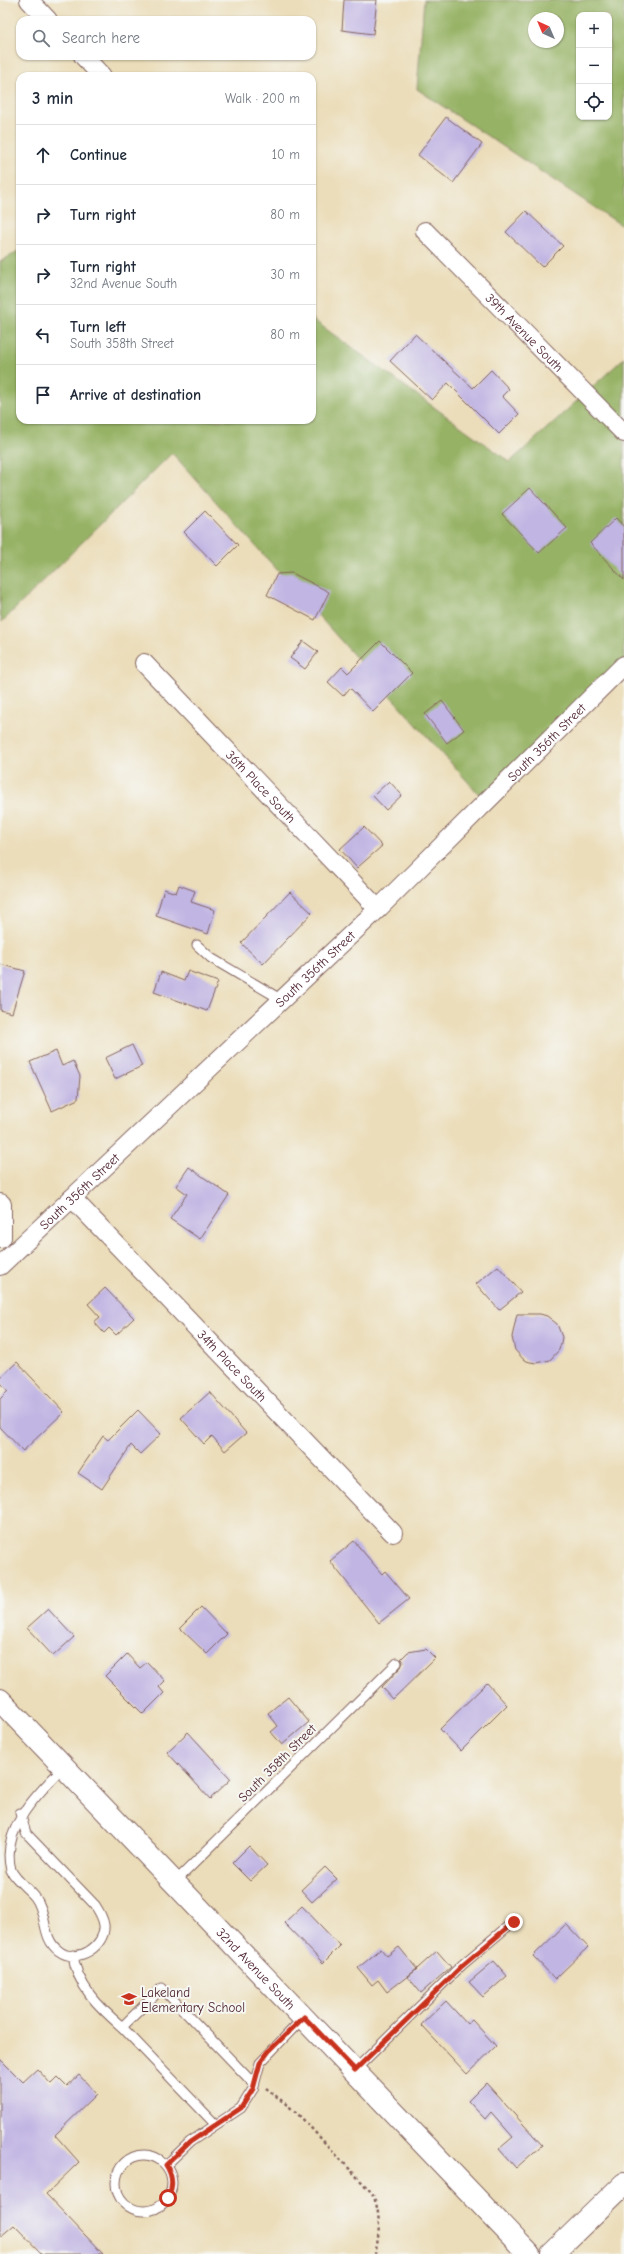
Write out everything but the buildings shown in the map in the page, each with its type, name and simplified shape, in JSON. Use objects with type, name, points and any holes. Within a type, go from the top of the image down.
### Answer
[{"type":"street","points":[[29,0],[44,16]]},
{"type":"street","points":[[87,60],[98,72]]},
{"type":"street","name":"39th Avenue South","points":[[425,231],[624,433]]},
{"type":"street","name":"36th Place South","points":[[144,663],[378,909]]},
{"type":"street","name":"South 356th Street","points":[[0,1266],[378,909],[624,665]]},
{"type":"street","name":"34th Place South","points":[[72,1198],[393,1533]]},
{"type":"street","points":[[0,1205],[0,1237]]},
{"type":"street","name":"32nd Avenue South","points":[[0,1700],[355,2070],[529,2254]]},
{"type":"street","points":[[552,2254],[624,2184]]},
{"type":"lane","points":[[197,946],[211,958],[282,1000]]},
{"type":"lane","name":"South 358th Street","points":[[175,1882],[397,1663]]},
{"type":"lane","points":[[20,1813],[26,1833],[95,1906],[102,1916],[104,1929],[100,1942],[83,1954],[73,1955],[60,1952],[52,1945],[47,1936],[41,1907],[35,1897],[11,1871],[7,1860],[7,1845],[11,1829],[20,1813],[64,1767]]},
{"type":"lane","points":[[355,2070],[462,1966],[514,1922]]},
{"type":"lane","points":[[73,1955],[81,1980],[88,1993],[215,2124]]},
{"type":"lane","points":[[122,2027],[162,1988],[254,2080]]},
{"type":"lane","points":[[166,2165],[190,2142],[215,2124],[230,2117],[241,2108],[253,2089],[254,2080],[260,2063],[269,2051],[304,2017]]},
{"type":"lane","points":[[147,2155],[154,2156],[166,2165],[170,2171],[173,2184],[172,2192],[164,2204],[152,2211],[145,2212],[131,2209],[125,2204],[117,2193],[116,2186],[118,2172],[122,2166],[133,2157],[147,2155]]},
{"type":"path","points":[[254,2080],[297,2113],[372,2193],[377,2204],[378,2216],[375,2254]]},
{"type":"green space","points":[[424,0],[624,0],[624,227],[417,89]]},
{"type":"green space","points":[[16,252],[16,424],[316,424],[316,322],[510,462],[624,358],[624,671],[486,802],[172,453],[2,622],[0,613],[0,262]]},
{"type":"place","name":"Lakeland Elementary School","points":[[129,1999]]},
{"type":"route","points":[[168,2198],[172,2192],[173,2184],[170,2171],[166,2165],[190,2142],[215,2124],[230,2117],[241,2108],[253,2089],[253,2083],[260,2063],[269,2051],[304,2017],[355,2070],[462,1966],[514,1922]]}]
